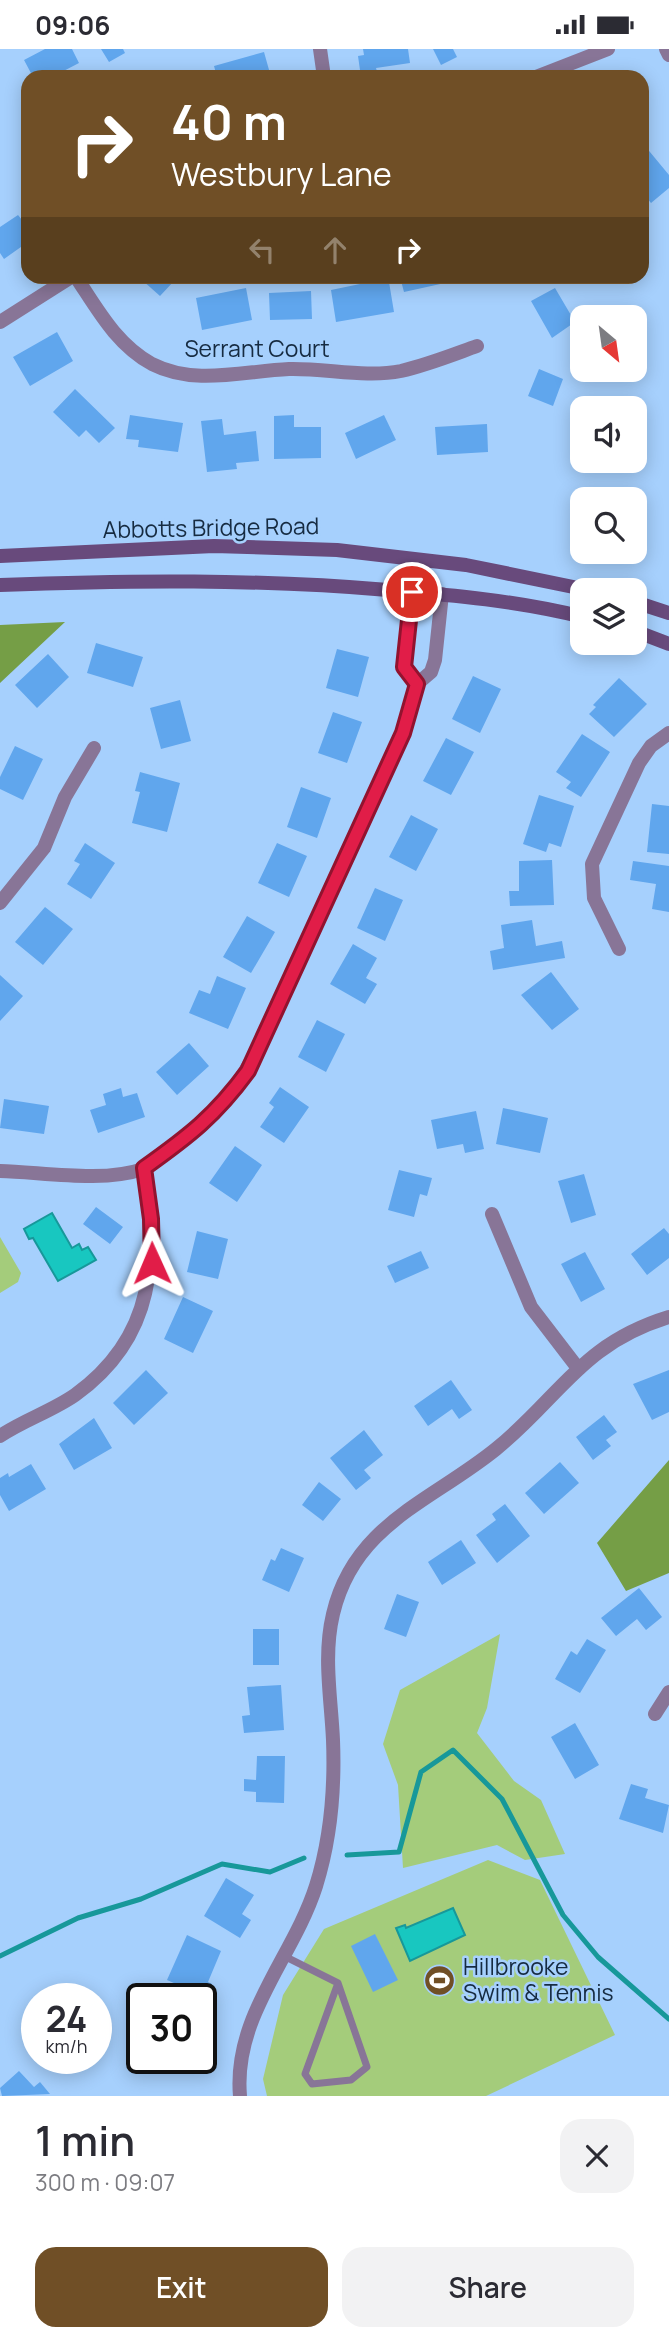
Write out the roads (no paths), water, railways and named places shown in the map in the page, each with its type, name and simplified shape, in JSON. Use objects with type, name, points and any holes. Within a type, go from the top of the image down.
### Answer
[{"type":"main road","name":"Abbotts Bridge Road","points":[[0,556],[214,546],[337,550],[466,565],[570,586]]},
{"type":"main road","points":[[0,585],[234,580],[442,594],[570,615]]},
{"type":"main road","points":[[647,606],[669,613]]},
{"type":"main road","points":[[647,636],[669,644]]},
{"type":"street","points":[[320,49],[323,70]]},
{"type":"street","points":[[554,70],[608,49]]},
{"type":"street","points":[[666,49],[669,54]]},
{"type":"street","points":[[0,322],[62,284]]},
{"type":"street","name":"Serrant Court","points":[[78,284],[113,333],[132,352],[155,365],[184,375],[216,376],[290,369],[399,371],[477,346]]},
{"type":"street","points":[[412,592],[404,667],[417,684]]},
{"type":"street","points":[[0,1171],[87,1176],[144,1168],[200,1129],[218,1111],[248,1071],[403,733],[417,684],[431,672],[435,660],[442,594]]},
{"type":"street","points":[[619,949],[594,898],[592,864],[639,763],[651,746],[669,733]]},
{"type":"street","points":[[0,903],[44,848],[65,797],[94,748]]},
{"type":"street","points":[[0,1436],[76,1394],[112,1357],[140,1313],[152,1263],[151,1219],[144,1168]]},
{"type":"street","points":[[492,1214],[531,1307],[577,1367]]},
{"type":"street","points":[[240,2096],[242,2050],[250,2020],[305,1913],[327,1844],[334,1777],[326,1657],[333,1612],[351,1570],[380,1531],[405,1510],[496,1449],[577,1367],[610,1342],[640,1325],[669,1317]]},
{"type":"street","points":[[655,1714],[669,1692]]},
{"type":"lane","points":[[284,1955],[338,1983],[367,2067],[351,2080],[312,2084],[304,2074],[338,1983]]},
{"type":"waterway","points":[[347,1855],[399,1852],[421,1772],[453,1750],[502,1799],[563,1915],[598,1957],[669,2019]]},
{"type":"waterway","points":[[0,1956],[78,1918],[141,1899],[222,1864],[270,1872],[304,1858]]},
{"type":"place","name":"Hillbrooke Swim & Tennis","points":[[440,1980]]}]
